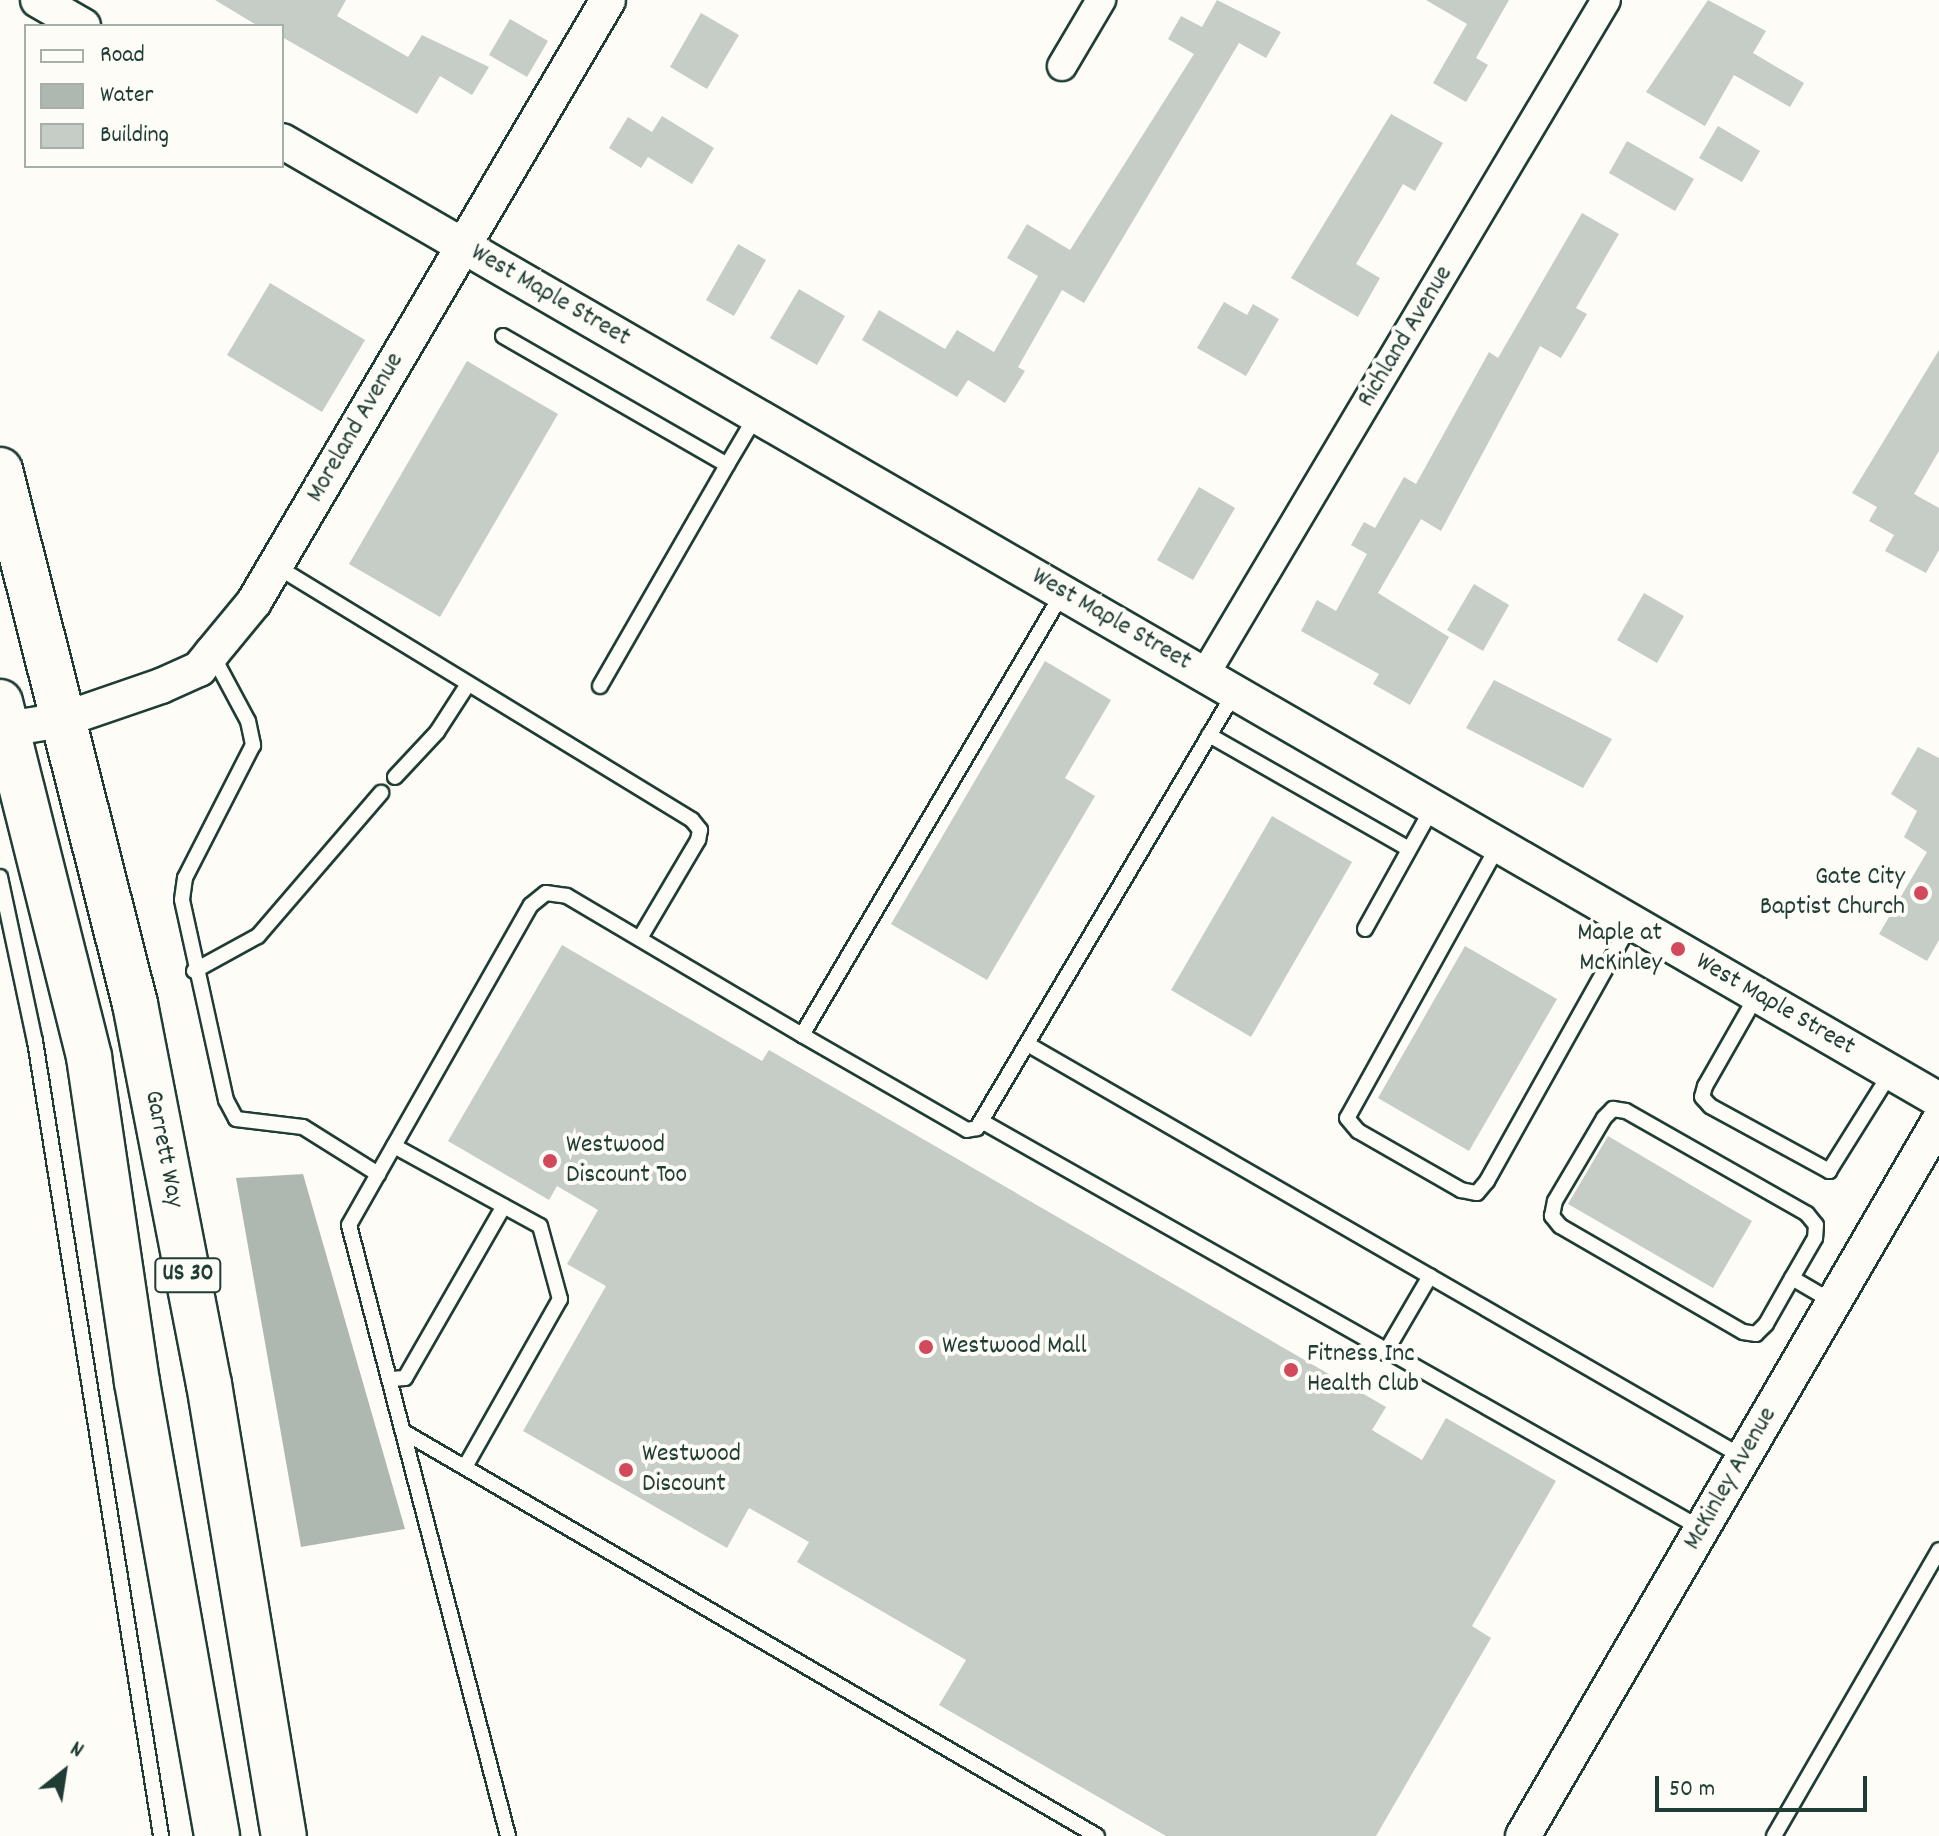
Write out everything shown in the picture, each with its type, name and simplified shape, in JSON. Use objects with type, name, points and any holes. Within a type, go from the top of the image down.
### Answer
[{"type":"main road","name":"Garrett Way","points":[[0,470],[135,1004],[209,1384],[284,1836]]},
{"type":"main road","name":"US 30","points":[[2,721],[89,1057],[137,1382],[217,1836]]},
{"type":"street","points":[[38,0],[80,24]]},
{"type":"street","name":"Moreland Avenue","points":[[2,721],[62,720],[161,686],[199,669],[275,566],[608,0]]},
{"type":"street","points":[[1062,66],[1101,0]]},
{"type":"street","name":"Richland Avenue","points":[[1205,674],[1606,0]]},
{"type":"street","name":"West Maple Street","points":[[284,142],[1939,1100]]},
{"type":"street","name":"McKinley Avenue","points":[[1523,1836],[1939,1121]]},
{"type":"lane","points":[[503,336],[727,465]]},
{"type":"lane","points":[[600,686],[756,415]]},
{"type":"lane","points":[[275,566],[700,830],[640,938]]},
{"type":"lane","points":[[802,1035],[1063,592]]},
{"type":"lane","points":[[212,653],[248,721],[253,745],[185,878],[182,900],[194,971],[236,1119],[303,1127],[378,1174]]},
{"type":"lane","points":[[395,777],[437,732],[468,684]]},
{"type":"lane","points":[[508,1836],[349,1225],[531,905],[546,893],[567,896],[967,1130],[983,1122],[1235,692]]},
{"type":"lane","points":[[1209,735],[1409,849]]},
{"type":"lane","points":[[194,971],[258,936],[381,793]]},
{"type":"lane","points":[[1365,929],[1433,807]]},
{"type":"lane","points":[[1499,845],[1352,1102],[1347,1118],[1384,1146],[1461,1190],[1477,1193],[1632,922]]},
{"type":"lane","points":[[0,877],[35,1041],[161,1836]]},
{"type":"lane","points":[[1757,994],[1702,1097],[1737,1121],[1829,1171],[1891,1072]]},
{"type":"lane","points":[[1029,1045],[1744,1457]]},
{"type":"lane","points":[[1613,1109],[1626,1111],[1807,1214],[1816,1225],[1815,1238],[1792,1278],[1766,1324],[1756,1334],[1743,1332],[1560,1226],[1552,1216],[1555,1201],[1604,1118],[1613,1109]]},
{"type":"lane","points":[[983,1122],[1385,1353],[1702,1529]]},
{"type":"lane","points":[[394,1146],[540,1226],[560,1299],[465,1467]]},
{"type":"lane","points":[[391,1379],[405,1378],[504,1206]]},
{"type":"lane","points":[[1385,1353],[1430,1276]]},
{"type":"lane","points":[[1792,1278],[1833,1302]]},
{"type":"lane","points":[[404,1432],[1097,1836]]},
{"type":"lane","points":[[1774,1836],[1939,1550]]},
{"type":"water","points":[[303,1174],[405,1529],[301,1547],[236,1178]]},
{"type":"building","points":[[215,0],[346,0],[337,16],[408,57],[422,35],[489,67],[472,95],[440,76],[417,114],[284,38],[284,24],[255,24]]},
{"type":"building","points":[[1217,0],[1281,32],[1266,58],[1239,43],[1084,303],[1062,290],[1018,367],[1025,371],[1005,403],[968,380],[957,397],[862,340],[879,310],[945,349],[957,330],[994,352],[1038,276],[1007,258],[1027,224],[1070,250],[1194,54],[1168,39],[1181,16],[1202,27]]},
{"type":"building","points":[[1426,0],[1509,0],[1476,58],[1488,65],[1466,102],[1433,83],[1467,24]]},
{"type":"building","points":[[1708,0],[1766,31],[1753,53],[1804,83],[1790,107],[1734,75],[1705,126],[1646,92]]},
{"type":"building","points":[[701,13],[739,35],[707,89],[670,67]]},
{"type":"building","points":[[510,19],[548,41],[527,77],[489,55]]},
{"type":"building","points":[[1391,114],[1443,143],[1415,191],[1403,184],[1356,264],[1380,278],[1358,317],[1291,278]]},
{"type":"building","points":[[662,116],[714,148],[692,184],[648,157],[641,168],[609,148],[628,117],[652,132]]},
{"type":"building","points":[[1718,126],[1760,151],[1742,182],[1699,158]]},
{"type":"building","points":[[1627,141],[1694,179],[1675,211],[1609,173]]},
{"type":"building","points":[[1582,213],[1619,234],[1576,308],[1587,314],[1561,358],[1540,346],[1441,531],[1421,519],[1378,593],[1449,637],[1410,705],[1373,684],[1379,674],[1301,631],[1317,600],[1336,611],[1367,554],[1351,545],[1364,522],[1375,528],[1404,477],[1416,484],[1489,352],[1498,358]]},
{"type":"building","points":[[738,244],[766,260],[734,316],[706,300]]},
{"type":"building","points":[[270,283],[365,340],[322,412],[227,355]]},
{"type":"building","points":[[799,289],[845,316],[817,365],[770,338]]},
{"type":"building","points":[[1224,302],[1247,315],[1253,304],[1279,319],[1246,376],[1197,348]]},
{"type":"building","points":[[1939,350],[1939,451],[1914,494],[1939,508],[1939,550],[1926,573],[1885,551],[1894,535],[1869,521],[1877,507],[1852,493]]},
{"type":"building","points":[[467,361],[558,414],[440,617],[349,564]]},
{"type":"building","points":[[1199,487],[1235,508],[1193,580],[1157,560]]},
{"type":"building","points":[[1474,584],[1509,605],[1483,651],[1447,630]]},
{"type":"building","points":[[1644,593],[1684,616],[1657,663],[1617,640]]},
{"type":"building","points":[[1045,661],[1111,700],[1065,778],[1095,796],[987,980],[891,924]]},
{"type":"building","points":[[1494,680],[1612,739],[1583,788],[1466,728]]},
{"type":"building","name":"Gate City Baptist Church","points":[[1918,747],[1939,758],[1939,940],[1927,961],[1879,934],[1927,852],[1904,837],[1917,811],[1891,794]]},
{"type":"building","points":[[1272,816],[1352,862],[1251,1037],[1171,990]]},
{"type":"building","name":"Westwood Mall","points":[[562,945],[762,1061],[769,1050],[1386,1407],[1372,1430],[1422,1460],[1446,1418],[1556,1481],[1472,1626],[1491,1638],[1376,1836],[1166,1836],[939,1705],[966,1660],[797,1562],[809,1542],[749,1508],[727,1548],[523,1431],[606,1286],[567,1264],[598,1210],[557,1186],[549,1200],[448,1141]]},
{"type":"building","points":[[1465,946],[1557,999],[1469,1151],[1378,1098]]},
{"type":"building","points":[[1608,1136],[1752,1221],[1713,1288],[1568,1204]]},
{"type":"place","name":"Gate City Baptist Church","points":[[1921,893]]},
{"type":"place","name":"Maple at McKinley","points":[[1678,949]]},
{"type":"place","name":"Westwood Discount Too","points":[[550,1161]]},
{"type":"place","name":"Westwood Mall","points":[[926,1347]]},
{"type":"place","name":"Fitness Inc Health Club","points":[[1291,1370]]},
{"type":"place","name":"Westwood Discount","points":[[626,1470]]}]
